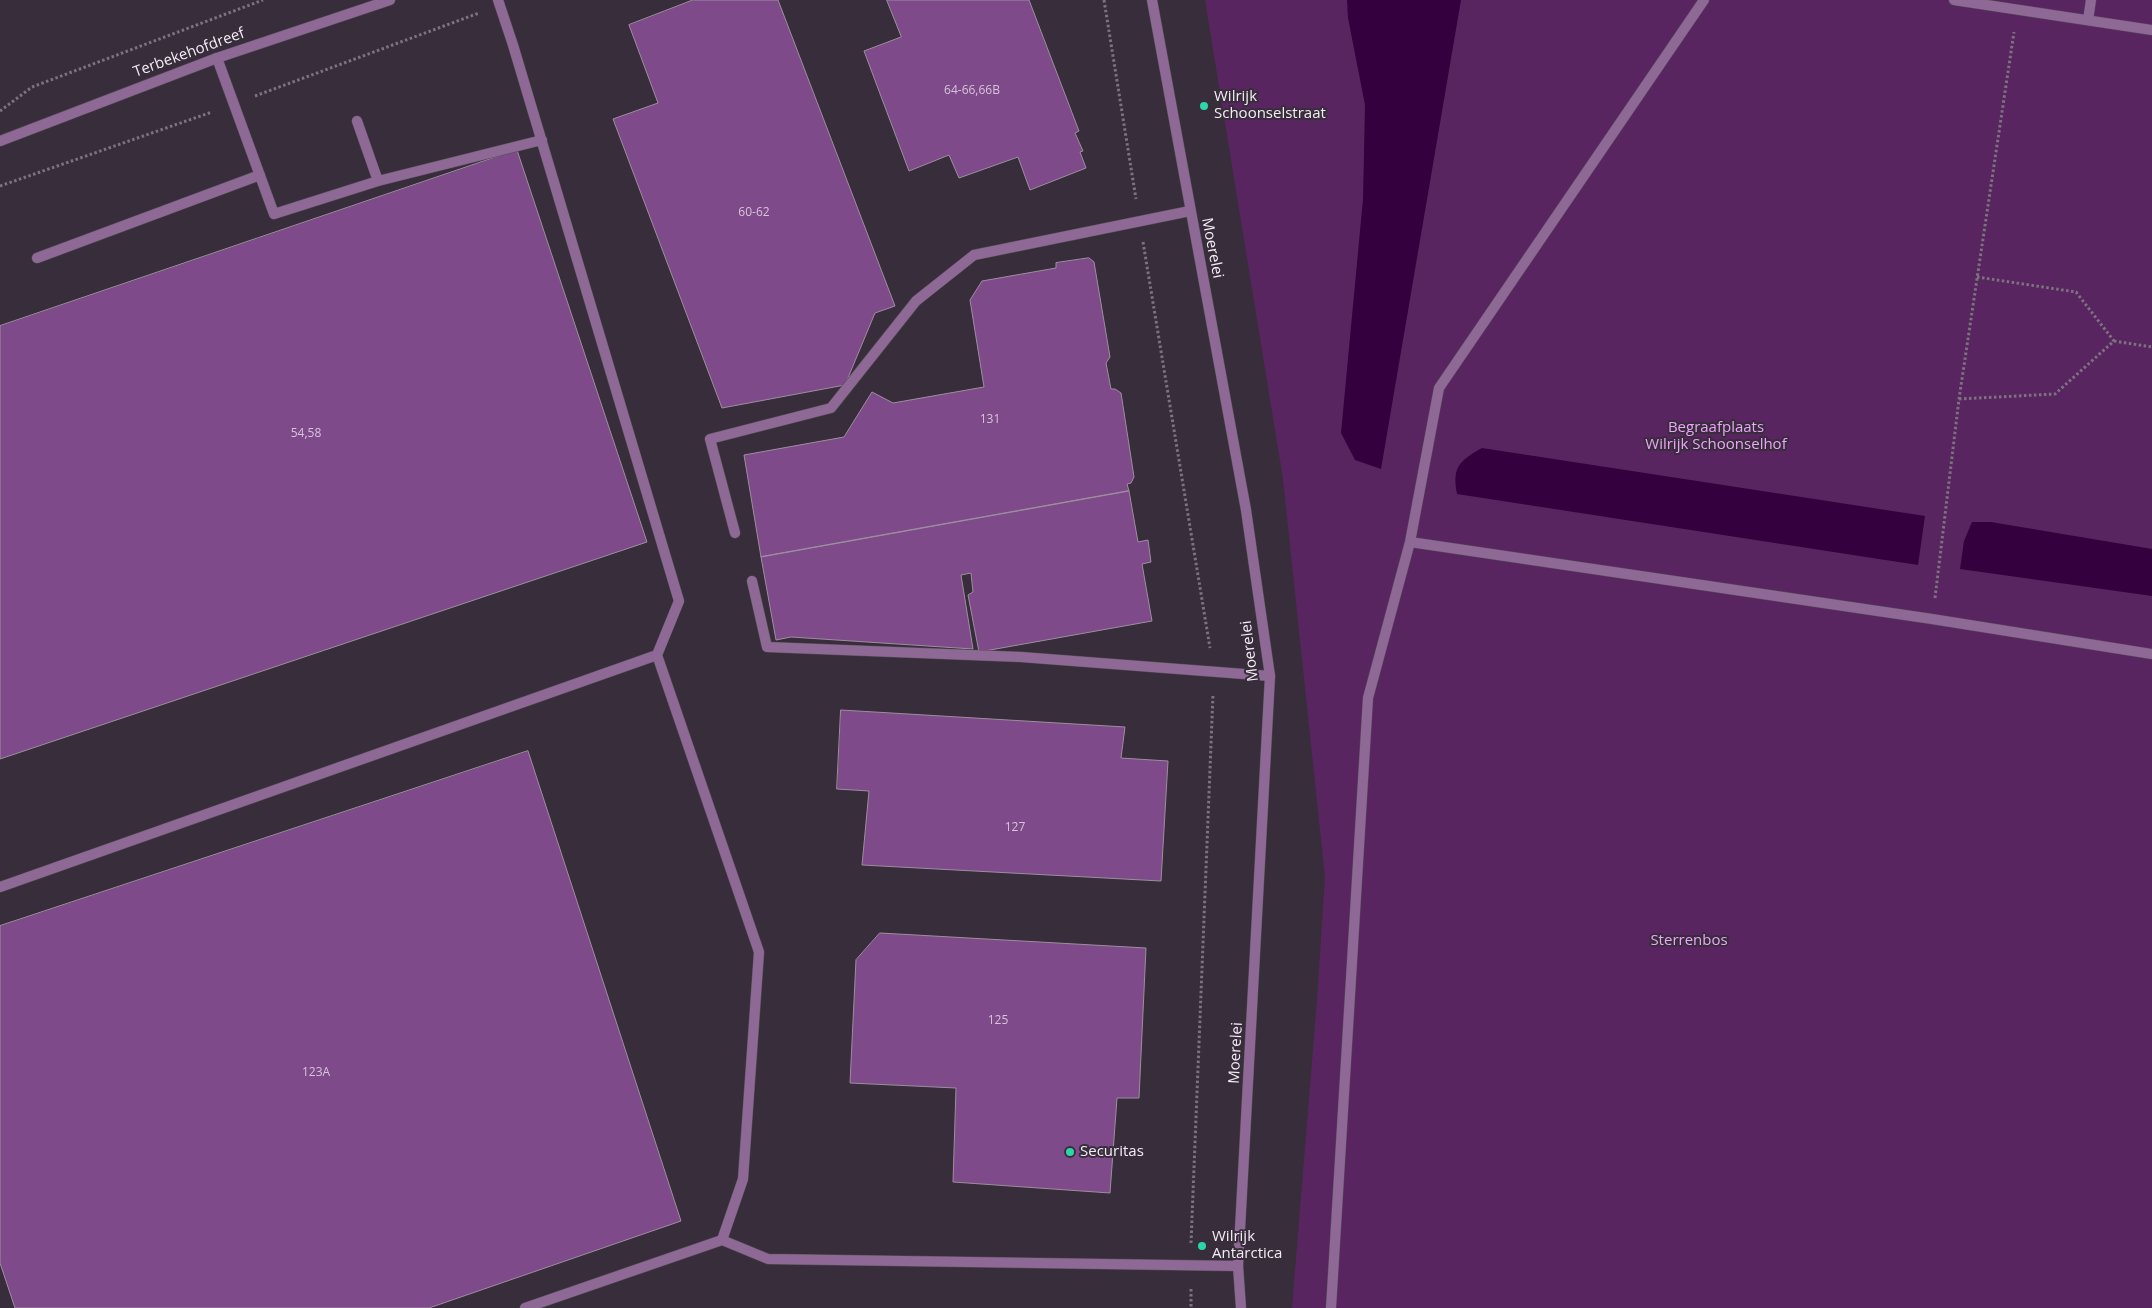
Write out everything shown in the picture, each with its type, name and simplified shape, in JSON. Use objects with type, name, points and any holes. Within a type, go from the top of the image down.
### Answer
[{"type":"street","name":"Terbekehofdreef","points":[[0,141],[217,58],[390,0]]},
{"type":"street","points":[[498,0],[542,140],[679,601],[657,655],[759,952],[744,1179],[722,1240]]},
{"type":"street","name":"Moerelei","points":[[1152,0],[1246,510],[1270,676],[1238,1266],[1241,1308]]},
{"type":"street","points":[[1331,1308],[1368,698],[1410,542],[1439,388],[1704,0]]},
{"type":"street","points":[[1954,0],[2152,30]]},
{"type":"street","points":[[2088,20],[2091,0]]},
{"type":"street","points":[[217,58],[274,214],[378,181],[542,140]]},
{"type":"street","points":[[358,121],[378,181]]},
{"type":"street","points":[[37,258],[260,175]]},
{"type":"street","points":[[734,533],[710,439],[831,408],[916,301],[974,255],[1190,210]]},
{"type":"street","points":[[1410,542],[1932,619],[2152,654]]},
{"type":"street","points":[[752,581],[767,647],[1021,657],[1270,676]]},
{"type":"street","points":[[0,887],[657,655]]},
{"type":"street","points":[[525,1308],[722,1240],[768,1259],[1238,1266]]},
{"type":"path","points":[[0,111],[32,87],[263,0]]},
{"type":"path","points":[[1932,619],[1959,399],[2017,9]]},
{"type":"path","points":[[1977,278],[2076,292],[2114,341],[2152,347]]},
{"type":"path","points":[[1959,399],[2055,394],[2114,341]]},
{"type":"green space","name":"Begraafplaats Wilrijk Schoonselhof","points":[[1205,0],[2152,0],[2152,1308],[1292,1308],[1325,877],[1283,479]]},
{"type":"shaded area","points":[[1347,0],[1461,0],[1381,469],[1355,460],[1341,433],[1363,199],[1365,105],[1348,18]]},
{"type":"shaded area","points":[[1482,448],[1925,516],[1918,565],[1457,494],[1456,477],[1459,466],[1468,457]]},
{"type":"shaded area","points":[[1972,522],[1991,522],[2152,549],[2152,596],[1960,569],[1964,541]]},
{"type":"building","points":[[693,0],[778,0],[895,306],[875,313],[845,385],[722,408],[613,119],[658,103],[629,25]]},
{"type":"building","points":[[887,0],[1029,0],[1079,131],[1075,133],[1083,151],[1080,152],[1086,168],[1030,190],[1018,157],[959,178],[949,155],[909,171],[864,51],[901,37]]},
{"type":"building","points":[[517,150],[647,542],[0,759],[0,326]]},
{"type":"building","points":[[1089,258],[1094,262],[1110,357],[1106,363],[1111,389],[1121,393],[1134,477],[1131,483],[1127,484],[1129,491],[761,557],[744,455],[844,437],[872,392],[893,403],[984,387],[970,300],[982,281],[1056,268],[1056,263]]},
{"type":"building","points":[[1129,491],[1138,542],[1148,540],[1151,562],[1142,564],[1152,621],[979,652],[968,595],[973,592],[971,573],[961,575],[973,649],[791,637],[776,640],[761,557]]},
{"type":"building","points":[[841,710],[1125,727],[1121,758],[1168,761],[1161,881],[862,865],[869,791],[837,789]]},
{"type":"building","points":[[528,751],[681,1221],[429,1308],[15,1308],[0,1263],[0,926]]},
{"type":"building","points":[[880,933],[1146,948],[1139,1098],[1117,1098],[1110,1193],[953,1182],[956,1088],[850,1083],[856,960]]},
{"type":"place","name":"Wilrijk Schoonselstraat","points":[[1204,106]]},
{"type":"place","name":"Securitas","points":[[1070,1152]]},
{"type":"place","name":"Wilrijk Antarctica","points":[[1202,1246]]},
{"type":"park label","name":"Sterrenbos","points":[[1689,941]]}]
